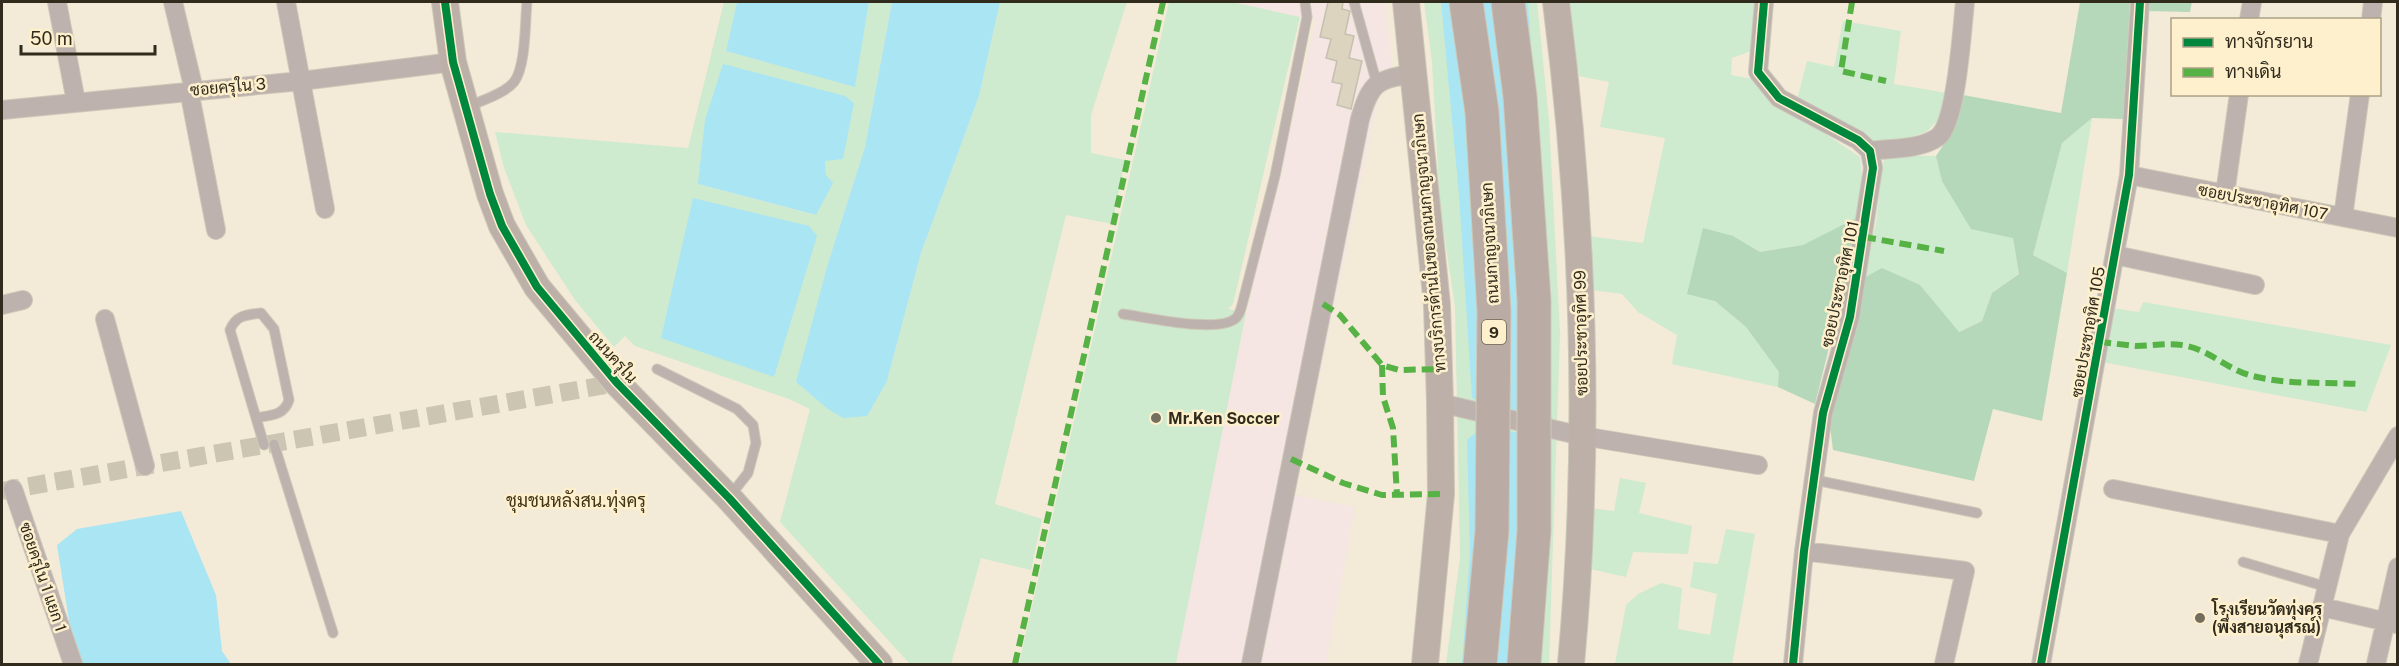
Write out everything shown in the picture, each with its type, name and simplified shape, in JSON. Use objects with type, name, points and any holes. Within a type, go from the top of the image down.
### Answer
[{"type":"highway","name":"ถนนกาญจนาภิเษก","points":[[1466,2],[1482,112],[1494,311],[1492,531],[1480,664]]},
{"type":"highway","points":[[1509,2],[1520,96],[1534,300],[1534,531],[1524,664]]},
{"type":"main road","name":"ถนนครุใน","points":[[445,2],[453,63],[490,194],[502,226],[537,287],[617,383],[729,498],[879,664]]},
{"type":"main road","name":"ทางบริการด้านในของถนนกาญจนาภิเษก","points":[[1406,2],[1437,305],[1440,403],[1441,494],[1425,664]]},
{"type":"main road","name":"ซอยประชาอุทิศ 99","points":[[1556,2],[1577,211],[1582,436],[1578,591],[1571,664]]},
{"type":"street","points":[[57,2],[76,102]]},
{"type":"street","points":[[173,2],[192,90],[216,230]]},
{"type":"street","points":[[286,2],[325,209]]},
{"type":"street","points":[[1764,2],[1758,72],[1779,98],[1858,140],[1870,151],[1921,144],[1938,137],[1947,126],[1959,65],[1965,2]]},
{"type":"street","name":"ซอยประชาอุทิศ 105","points":[[2041,664],[2129,175],[2140,2]]},
{"type":"street","points":[[2249,18],[2252,2]]},
{"type":"street","points":[[2371,18],[2373,2]]},
{"type":"street","name":"ซอยครุใน 3","points":[[2,110],[301,81],[453,63]]},
{"type":"street","points":[[1251,664],[1360,119],[1370,91],[1377,84],[1387,79],[1415,73]]},
{"type":"street","points":[[2225,194],[2239,96]]},
{"type":"street","points":[[2343,217],[2360,96]]},
{"type":"street","name":"ซอยประชาอุทิศ 101","points":[[1793,664],[1804,551],[1822,413],[1850,317],[1869,208],[1873,168],[1870,151]]},
{"type":"street","name":"ซอยประชาอุทิศ 107","points":[[2129,175],[2397,228]]},
{"type":"street","points":[[2115,255],[2255,285]]},
{"type":"street","points":[[2,305],[23,300]]},
{"type":"street","points":[[105,320],[145,466]]},
{"type":"street","points":[[1440,403],[1582,436],[1758,465]]},
{"type":"street","points":[[2308,664],[2340,534],[2397,436]]},
{"type":"street","name":"ซอยครุใน 1 แยก 1","points":[[13,489],[73,664]]},
{"type":"street","points":[[2113,489],[2340,534]]},
{"type":"street","points":[[1804,551],[1965,571],[1944,664]]},
{"type":"street","points":[[2376,664],[2391,623],[2397,567]]},
{"type":"street","points":[[2322,607],[2391,623]]},
{"type":"lane","points":[[466,108],[504,90],[515,81],[521,66],[527,2]]},
{"type":"lane","points":[[1122,314],[1203,325],[1224,324],[1237,318],[1275,176],[1306,17],[1305,2]]},
{"type":"lane","points":[[1354,2],[1377,84]]},
{"type":"lane","points":[[256,418],[279,414],[286,408],[289,400],[274,329],[261,313],[241,316],[233,321],[230,330],[256,418],[269,444],[333,633]]},
{"type":"lane","points":[[657,369],[737,409],[753,425],[756,443],[748,473],[729,498]]},
{"type":"lane","points":[[1815,480],[1977,513]]},
{"type":"lane","points":[[2243,562],[2327,587]]},
{"type":"shaded area","points":[[1232,2],[1385,2],[1393,73],[1378,100],[1295,495],[1355,507],[1326,664],[1176,664],[1246,313],[1316,21]]},
{"type":"green space","points":[[724,2],[737,2],[726,51],[855,86],[869,2],[892,2],[865,147],[829,260],[887,381],[921,253],[979,96],[1000,2],[1127,2],[1091,115],[1091,153],[1125,160],[1112,224],[1066,215],[995,504],[1042,519],[1031,570],[981,558],[951,664],[910,664],[780,522],[810,409],[789,399],[635,346],[625,336],[614,347],[575,300],[526,225],[504,168],[495,132],[688,148]],"holes":[[[853,103],[843,159],[825,160],[826,175],[815,215],[698,184]]]},
{"type":"green space","points":[[1169,2],[1232,2],[1300,17],[1233,304],[1228,309],[1246,313],[1176,664],[1019,664]]},
{"type":"green space","points":[[1424,2],[1537,2],[1549,120],[1560,333],[1549,664],[1446,664],[1460,557],[1455,306],[1440,207],[1432,62]]},
{"type":"green space","points":[[1569,2],[1756,2],[1751,51],[1732,58],[1731,75],[1758,80],[1797,115],[1860,157],[1863,192],[1856,218],[1803,245],[1760,252],[1733,236],[1715,301],[1746,327],[1780,373],[1778,387],[1672,364],[1677,335],[1638,312],[1622,294],[1584,289],[1587,236],[1643,243],[1665,138],[1600,127],[1609,82],[1579,76]]},
{"type":"green space","points":[[2080,2],[2130,2],[2123,119],[2092,118],[2062,143],[2033,255],[2067,273],[2042,421],[1993,409],[1974,481],[1833,450],[1830,426],[1862,279],[1882,268],[1920,285],[1959,332],[1982,321],[1992,293],[2019,274],[2013,238],[1971,229],[1942,181],[1936,156],[1952,132],[1963,95],[2061,113]]},
{"type":"green space","points":[[2147,2],[2192,2],[2190,12],[2146,11]]},
{"type":"green space","points":[[1843,21],[1901,31],[1894,84],[1947,93],[1944,114],[1926,132],[1904,140],[1875,143],[1802,106],[1798,96],[1807,61],[1834,67]]},
{"type":"green space","points":[[2092,118],[2067,273],[2033,255],[2062,143]]},
{"type":"green space","points":[[1886,155],[1936,156],[1942,181],[2013,238],[2019,274],[1992,293],[1982,321],[1958,332],[1920,285],[1862,279],[1876,224],[1882,165]]},
{"type":"green space","points":[[1856,218],[1846,279],[1815,404],[1778,387],[1779,372],[1746,327],[1715,301],[1687,294],[1703,228],[1733,236],[1760,252],[1803,245]]},
{"type":"green space","points":[[2143,302],[2391,345],[2366,412],[2102,362],[2112,308],[2139,312]]},
{"type":"green space","points":[[1620,478],[1646,483],[1639,513],[1692,526],[1688,554],[1633,552],[1626,577],[1590,569],[1589,508],[1614,511]]},
{"type":"green space","points":[[1726,529],[1755,534],[1732,664],[1615,664],[1626,605],[1638,594],[1661,583],[1682,588],[1678,629],[1710,635],[1717,594],[1690,587],[1694,562],[1718,564]]},
{"type":"water","points":[[737,2],[869,2],[855,87],[726,51]]},
{"type":"water","points":[[892,2],[1000,2],[979,96],[921,253],[887,381],[867,416],[843,418],[828,409],[796,382],[829,260],[865,147]]},
{"type":"water","points":[[1441,2],[1528,2],[1549,318],[1550,407],[1509,412],[1472,398],[1459,195]]},
{"type":"water","points":[[723,64],[845,96],[854,103],[843,159],[825,161],[826,175],[833,183],[816,215],[698,184],[705,120]]},
{"type":"water","points":[[693,198],[809,226],[817,236],[774,377],[661,338]]},
{"type":"water","points":[[1479,430],[1510,431],[1545,439],[1537,664],[1462,664],[1470,552],[1467,440]]},
{"type":"water","points":[[181,511],[216,595],[222,651],[231,664],[80,664],[72,640],[57,545],[77,529]]},
{"type":"building","points":[[1328,2],[1343,2],[1342,9],[1350,11],[1345,34],[1354,36],[1349,58],[1362,61],[1351,109],[1337,105],[1342,84],[1332,82],[1337,61],[1326,58],[1331,39],[1320,37]]},
{"type":"tunnel","points":[[2,491],[617,383]]},
{"type":"marked path","points":[[1015,664],[1163,2]]},
{"type":"marked path","points":[[1852,2],[1841,71],[1886,81]]},
{"type":"marked path","points":[[1864,237],[1944,251]]},
{"type":"marked path","points":[[1323,304],[1340,315],[1382,365],[1399,370],[1439,369]]},
{"type":"marked path","points":[[2099,342],[2136,346],[2181,345],[2195,348],[2241,372],[2262,378],[2290,382],[2359,384]]},
{"type":"marked path","points":[[1382,365],[1383,397],[1393,428],[1397,495]]},
{"type":"marked path","points":[[1291,459],[1343,483],[1382,495],[1441,494]]},
{"type":"cycle path","points":[[445,2],[453,62],[490,194],[502,226],[537,287],[617,383],[729,498],[879,664]]},
{"type":"cycle path","points":[[1764,2],[1758,72],[1779,98],[1858,140],[1870,151],[1873,168],[1850,317],[1823,413],[1804,551],[1793,664]]},
{"type":"cycle path","points":[[2041,664],[2129,175],[2140,2]]},
{"type":"place","name":"Mr.Ken Soccer","points":[[1156,418]]},
{"type":"place","name":"โรงเรียนวัดทุ่งครุ (พึ่งสายอนุสรณ์)","points":[[2200,618]]},
{"type":"district","name":"ชุมชนหลังสน.ทุ่งครุ","points":[[576,500]]}]
